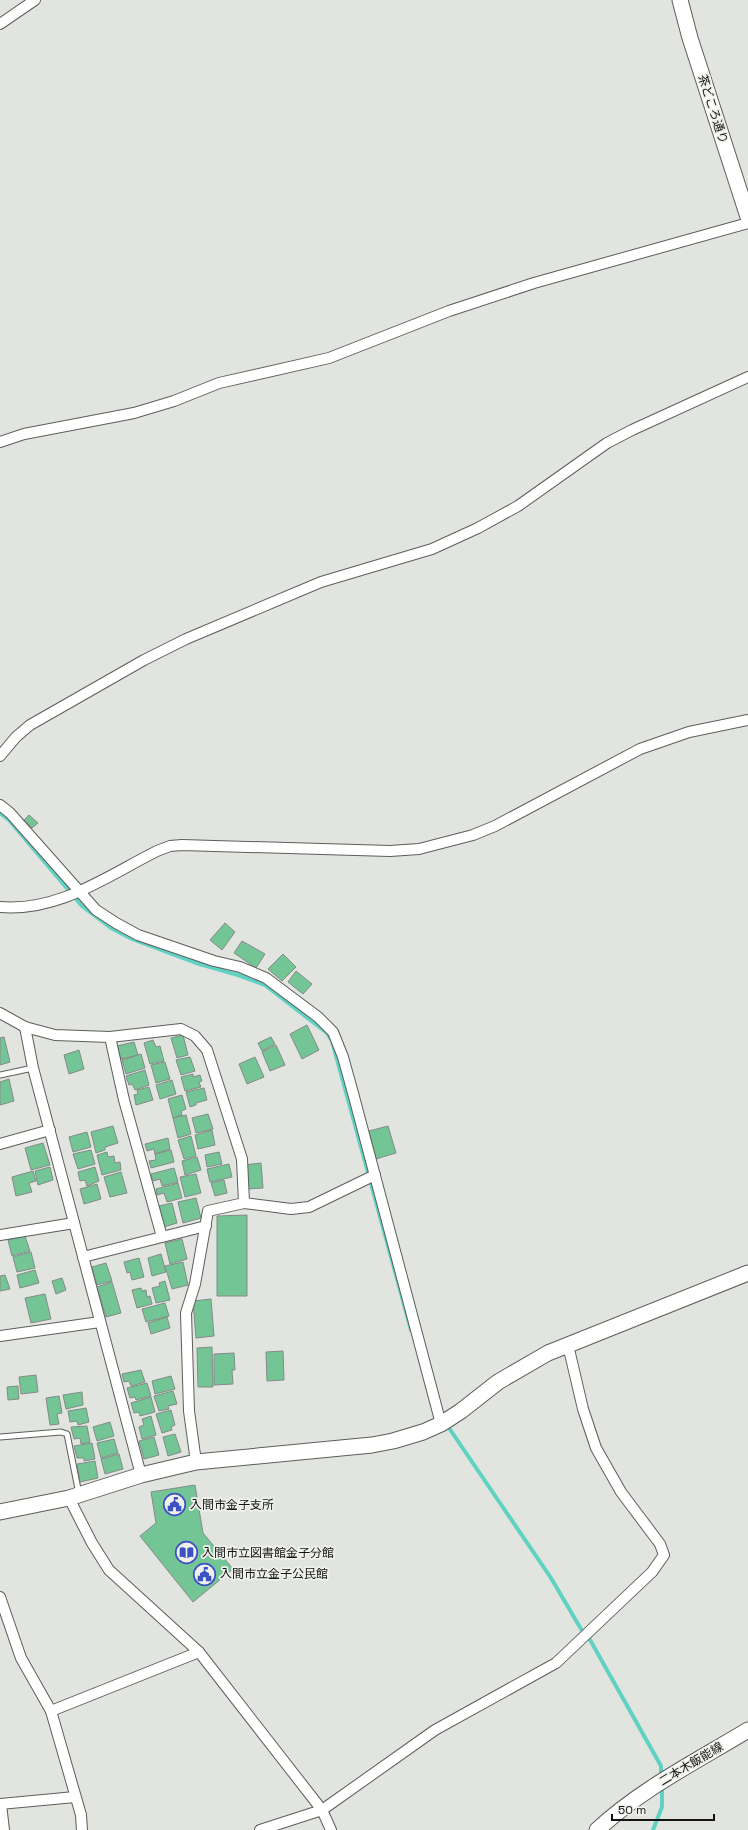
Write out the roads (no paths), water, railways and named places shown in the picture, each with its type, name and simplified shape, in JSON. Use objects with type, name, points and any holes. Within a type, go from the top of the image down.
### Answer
[{"type":"street","points":[[0,24],[35,0]]},
{"type":"street","name":"茶どころ通り","points":[[680,0],[690,38],[748,217]]},
{"type":"street","points":[[0,442],[24,434],[134,413],[174,401],[219,383],[329,358],[449,311],[534,283],[748,223]]},
{"type":"street","points":[[0,756],[16,737],[30,725],[158,653],[186,639],[321,582],[432,549],[478,528],[518,506],[607,443],[748,377]]},
{"type":"street","points":[[0,907],[37,906],[58,901],[79,892],[138,860],[170,846],[222,845],[390,851],[419,849],[441,844],[473,835],[495,826],[640,749],[689,732],[748,720]]},
{"type":"street","points":[[0,805],[10,813],[96,910],[138,935],[214,961],[240,967],[266,978],[318,1017],[333,1032],[343,1057],[441,1424]]},
{"type":"street","points":[[0,1013],[25,1027],[55,1035],[110,1037],[181,1029],[195,1036],[207,1050],[242,1159],[244,1203]]},
{"type":"street","points":[[25,1027],[34,1068],[74,1223],[141,1475]]},
{"type":"street","points":[[110,1037],[124,1100],[162,1237]]},
{"type":"street","points":[[0,1144],[50,1130]]},
{"type":"street","points":[[196,1462],[189,1411],[186,1313],[196,1284],[208,1211],[244,1203],[291,1209],[309,1207],[375,1175]]},
{"type":"street","points":[[0,1235],[74,1223]]},
{"type":"street","points":[[83,1257],[206,1226]]},
{"type":"street","points":[[0,1512],[74,1497],[141,1475],[196,1462],[372,1445],[393,1441],[423,1432],[441,1424],[461,1411],[498,1382],[524,1366],[568,1345],[748,1273]]},
{"type":"street","points":[[0,1336],[100,1322]]},
{"type":"street","points":[[260,1830],[322,1810],[435,1730],[556,1663],[652,1572],[664,1555],[660,1544],[621,1492],[596,1448],[583,1409],[568,1345]]},
{"type":"street","points":[[74,1497],[92,1544],[109,1570],[199,1652],[322,1810],[331,1830]]},
{"type":"street","points":[[0,1597],[21,1658],[51,1712],[81,1815],[82,1830]]},
{"type":"street","points":[[51,1712],[199,1652]]},
{"type":"street","name":"二本木飯能線","points":[[597,1830],[613,1816],[651,1788],[748,1730]]},
{"type":"street","points":[[4,1830],[0,1804],[75,1797]]},
{"type":"lane","points":[[0,1075],[34,1068]]},
{"type":"lane","points":[[0,1437],[61,1432],[66,1434],[74,1497]]},
{"type":"waterway","points":[[0,813],[9,820],[82,906],[111,928],[132,939],[196,963],[238,975],[265,985],[327,1033],[332,1041],[411,1330]]},
{"type":"waterway","points":[[447,1425],[551,1578],[581,1629],[589,1638],[661,1766],[661,1777]]},
{"type":"waterway","points":[[653,1830],[662,1807],[662,1786]]},
{"type":"place","name":"入間市金子支所","points":[[174,1505]]},
{"type":"place","name":"入間市立図書館金子分館","points":[[186,1553]]},
{"type":"place","name":"入間市立金子公民館","points":[[204,1574]]}]
